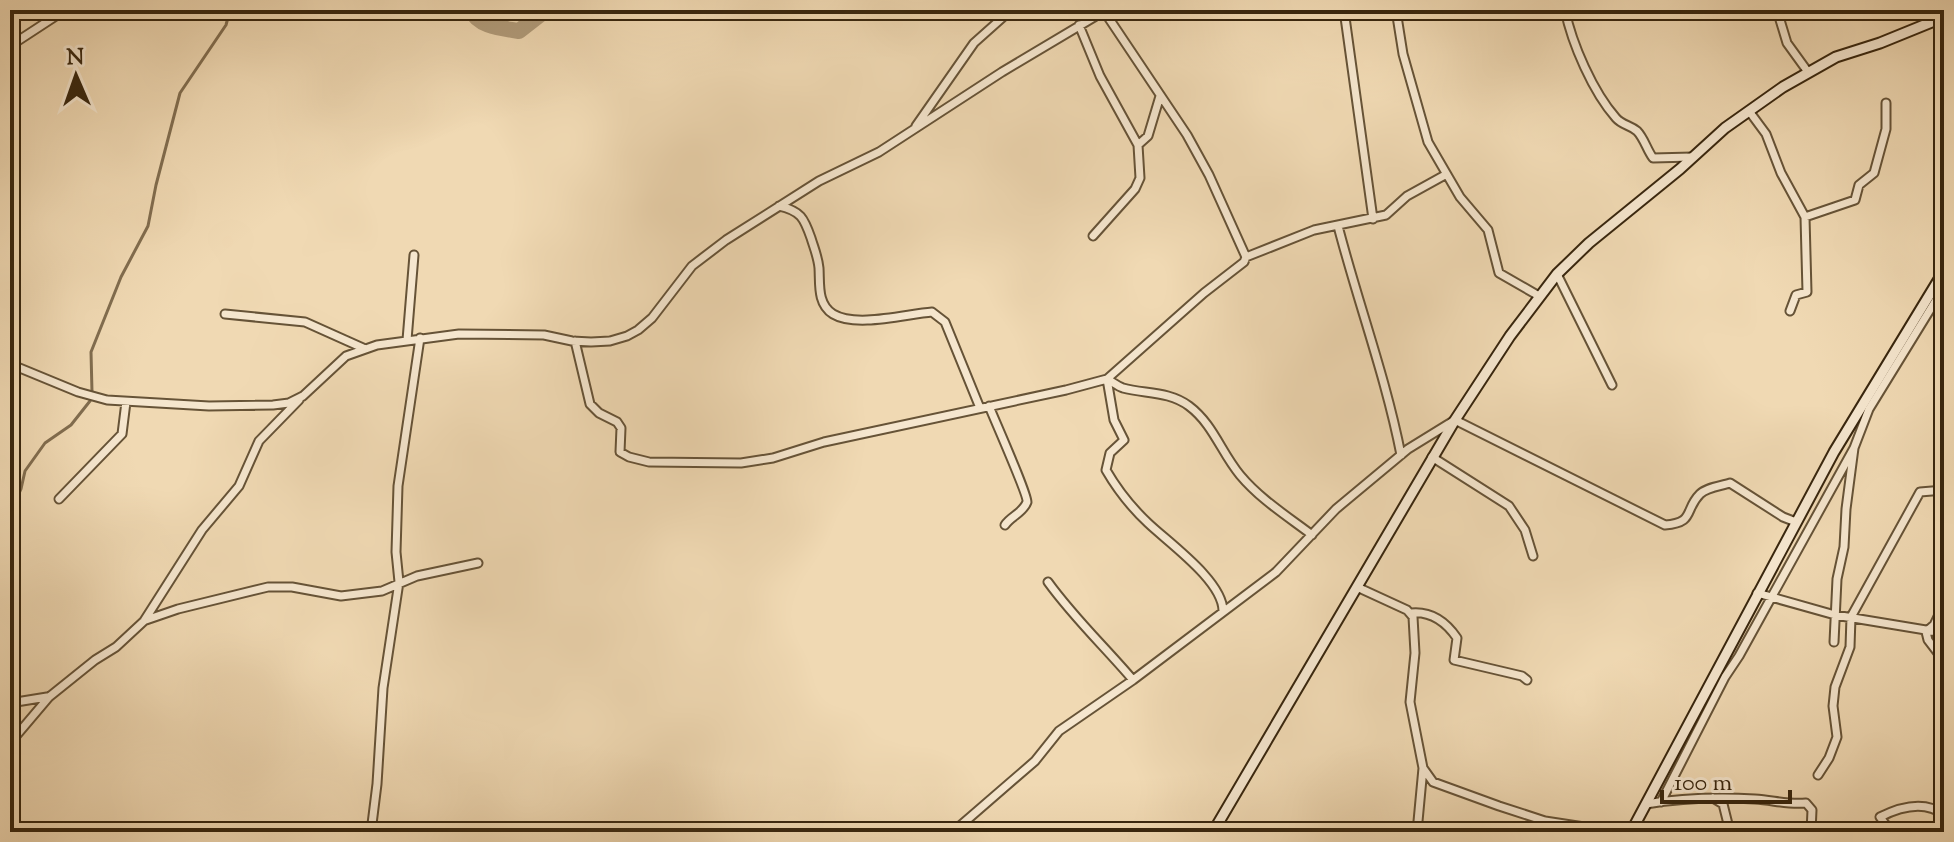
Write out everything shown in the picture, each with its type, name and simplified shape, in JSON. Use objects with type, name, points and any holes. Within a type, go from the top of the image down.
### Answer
[{"type":"street","points":[[10,46],[65,10]]},
{"type":"street","points":[[912,131],[974,43],[1011,10]]},
{"type":"street","points":[[10,743],[49,697],[116,647],[144,621],[189,555],[202,530],[239,486],[259,441],[335,363],[363,348],[420,338],[515,334],[575,341],[610,341],[638,330],[652,318],[692,266],[726,240],[836,172],[879,152],[1105,10],[1187,135],[1246,257]]},
{"type":"street","points":[[1344,10],[1373,219]]},
{"type":"street","points":[[1396,10],[1403,54],[1428,142],[1445,175],[1488,230],[1499,273],[1539,296]]},
{"type":"street","points":[[1565,10],[1581,57],[1604,103],[1618,121],[1639,133],[1653,158],[1694,157]]},
{"type":"street","points":[[1777,10],[1787,43],[1808,72]]},
{"type":"street","points":[[1213,832],[1432,457],[1539,296],[1557,274],[1589,243],[1749,111],[1836,57],[1944,17]]},
{"type":"street","points":[[1079,25],[1100,76],[1138,145],[1140,178],[1135,189],[1093,236]]},
{"type":"street","points":[[1138,145],[1148,136],[1160,96]]},
{"type":"street","points":[[1805,217],[1855,200],[1859,185],[1874,173],[1886,129],[1886,103]]},
{"type":"street","points":[[1749,111],[1766,134],[1781,173],[1805,217],[1807,292],[1796,295],[1790,311]]},
{"type":"street","points":[[575,341],[590,404],[621,428],[620,452],[639,461],[741,463],[773,458],[824,442],[1107,379],[1204,293],[1244,262],[1246,257],[1314,230],[1386,215],[1407,196],[1445,175]]},
{"type":"street","points":[[779,206],[793,209],[804,217],[816,252],[820,293],[833,315],[860,320],[932,312],[945,322],[980,408]]},
{"type":"street","points":[[1338,226],[1382,375],[1401,455]]},
{"type":"street","points":[[407,340],[414,255]]},
{"type":"street","points":[[1631,832],[1834,452],[1944,271]]},
{"type":"street","points":[[1557,274],[1612,385]]},
{"type":"street","points":[[1661,802],[1725,677],[1854,448],[1869,409],[1944,287]]},
{"type":"street","points":[[225,314],[305,322],[363,348]]},
{"type":"street","points":[[371,832],[383,688],[399,582],[396,552],[398,486],[420,338]]},
{"type":"street","points":[[10,364],[78,392],[126,402],[273,405],[289,403],[303,396]]},
{"type":"street","points":[[1107,379],[1123,388],[1148,390],[1189,406],[1208,424],[1220,448],[1262,498],[1312,535]]},
{"type":"street","points":[[1107,379],[1114,420],[1124,440],[1110,453],[1106,470],[1135,510],[1149,525],[1173,542],[1212,585],[1221,599],[1223,611]]},
{"type":"street","points":[[59,499],[122,434],[126,402]]},
{"type":"street","points":[[989,406],[1027,494],[1025,507],[1005,525]]},
{"type":"street","points":[[953,832],[1035,761],[1059,731],[1133,680],[1276,572],[1336,509],[1401,455],[1455,420]]},
{"type":"street","points":[[1455,420],[1665,525],[1680,524],[1688,517],[1693,502],[1703,491],[1730,483],[1796,522]]},
{"type":"street","points":[[1834,642],[1854,448]]},
{"type":"street","points":[[1432,457],[1509,506],[1525,530],[1533,556]]},
{"type":"street","points":[[1818,775],[1837,737],[1833,706],[1835,687],[1850,647],[1851,617],[1920,492],[1944,490]]},
{"type":"street","points":[[144,621],[178,609],[268,587],[292,587],[341,596],[382,591],[399,582],[478,563]]},
{"type":"street","points":[[1048,582],[1094,640],[1108,650],[1133,680]]},
{"type":"street","points":[[1357,587],[1411,613],[1421,612],[1446,622],[1457,638],[1454,660],[1522,676],[1527,680]]},
{"type":"street","points":[[1757,593],[1835,615],[1944,633]]},
{"type":"street","points":[[1926,632],[1934,625],[1944,604]]},
{"type":"street","points":[[1411,613],[1415,623],[1415,653],[1410,702],[1423,768],[1417,832]]},
{"type":"street","points":[[1926,632],[1928,640],[1944,661]]},
{"type":"street","points":[[10,703],[49,697]]},
{"type":"street","points":[[1423,768],[1433,782],[1499,806],[1545,821],[1617,832]]},
{"type":"street","points":[[1646,804],[1711,797],[1761,799],[1792,805],[1806,803],[1812,810],[1811,832]]},
{"type":"street","points":[[1711,797],[1723,804],[1730,832]]},
{"type":"street","points":[[1891,832],[1880,817],[1900,807],[1934,807],[1944,815]]},
{"type":"waterway","points":[[92,392],[91,352],[121,277],[148,226],[180,93],[226,25],[230,10]]},
{"type":"waterway","points":[[471,10],[485,23],[519,31],[546,10]]},
{"type":"waterway","points":[[10,513],[25,471],[45,443],[71,425],[90,401]]}]
